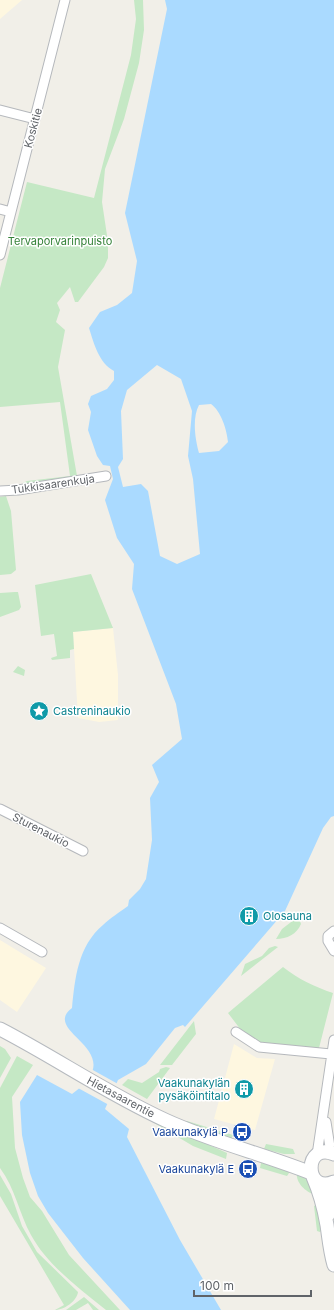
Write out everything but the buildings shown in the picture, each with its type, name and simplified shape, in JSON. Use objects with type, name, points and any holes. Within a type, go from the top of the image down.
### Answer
[{"type":"street","name":"Koskitie","points":[[0,255],[65,0]]},
{"type":"street","points":[[0,110],[35,119]]},
{"type":"street","points":[[0,208],[11,212]]},
{"type":"street","name":"Tukkisaarenkuja","points":[[0,491],[18,490],[106,476]]},
{"type":"street","name":"Sturenaukio","points":[[0,809],[82,851]]},
{"type":"street","points":[[0,928],[42,952]]},
{"type":"street","points":[[334,931],[328,936],[328,941],[334,950]]},
{"type":"street","name":"Hietasaarentie","points":[[2,1030],[69,1069],[164,1120],[203,1137],[265,1157],[312,1175],[320,1183],[333,1182]]},
{"type":"street","points":[[236,1032],[259,1047],[333,1047],[324,1115],[316,1156],[310,1165],[312,1175],[318,1189],[327,1226],[330,1252],[334,1265]]},
{"type":"street","points":[[324,1115],[330,1147],[334,1154]]},
{"type":"street","name":"Hietasaarentie","points":[[265,1157],[296,1160],[316,1156],[325,1152],[334,1154]]},
{"type":"street","points":[[327,1226],[333,1182]]},
{"type":"shaded area","points":[[0,0],[22,0],[0,19]]},
{"type":"shaded area","points":[[113,628],[118,675],[118,720],[99,722],[78,718],[73,632]]},
{"type":"shaded area","points":[[0,940],[46,968],[17,1012],[0,1000]]},
{"type":"shaded area","name":"Vaakunakylän pysäköintitalo","points":[[234,1044],[257,1058],[275,1059],[255,1130],[214,1119]]},
{"type":"green space","name":"Tervaporvarinpuisto","points":[[134,0],[143,0],[144,30],[139,63],[124,119],[105,169],[102,202],[108,242],[108,258],[104,267],[78,302],[75,302],[70,287],[57,303],[60,310],[56,322],[65,330],[58,367],[77,476],[23,485],[23,483],[27,481],[70,476],[60,402],[0,407],[0,288],[27,182],[94,198],[131,55],[136,19]]},
{"type":"green space","points":[[6,496],[11,511],[16,570],[11,574],[0,575],[0,497]]},
{"type":"green space","points":[[91,574],[113,628],[73,632],[74,649],[70,650],[70,658],[52,660],[51,658],[57,656],[54,634],[41,636],[35,585]]},
{"type":"green space","points":[[18,592],[21,607],[19,610],[0,617],[0,593]]},
{"type":"green space","points":[[18,666],[25,670],[24,676],[13,672]]},
{"type":"green space","points":[[295,919],[300,921],[301,924],[297,931],[288,937],[276,939],[282,929]]},
{"type":"green space","points":[[275,946],[278,947],[241,976],[245,964],[262,956],[269,948]]},
{"type":"green space","points":[[283,967],[307,982],[333,993],[319,1048],[262,1044],[244,1034],[228,1013]]},
{"type":"green space","points":[[194,1021],[196,1034],[172,1065],[160,1065]]},
{"type":"green space","points":[[0,1046],[5,1049],[11,1058],[0,1078]]},
{"type":"green space","points":[[17,1056],[33,1065],[12,1097],[15,1148],[30,1197],[42,1211],[69,1255],[120,1310],[106,1310],[75,1285],[46,1257],[31,1235],[13,1192],[0,1168],[0,1088]]},
{"type":"green space","points":[[166,1067],[170,1068],[147,1099],[122,1085],[128,1079],[142,1083],[159,1072],[160,1069]]},
{"type":"green space","points":[[134,1111],[227,1153],[226,1159],[193,1146]]},
{"type":"green space","points":[[187,1121],[233,1135],[231,1140],[186,1125]]},
{"type":"green space","points":[[266,1144],[293,1149],[295,1154],[284,1154],[264,1149]]},
{"type":"green space","points":[[261,1163],[273,1164],[291,1170],[287,1176],[260,1168]]},
{"type":"green space","points":[[297,1172],[309,1181],[316,1195],[302,1187],[298,1180]]},
{"type":"green space","points":[[0,1175],[11,1194],[22,1226],[37,1252],[78,1292],[73,1302],[66,1307],[55,1310],[64,1305],[0,1196]]},
{"type":"green space","points":[[316,1205],[322,1230],[320,1232],[317,1231],[314,1206]]},
{"type":"green space","points":[[84,1297],[99,1310],[93,1310],[88,1303],[76,1310],[66,1310]]},
{"type":"water","points":[[165,0],[334,0],[334,816],[331,817],[323,828],[285,911],[185,1027],[183,1025],[175,1028],[146,1064],[118,1080],[105,1109],[129,1129],[127,1137],[180,1240],[221,1310],[130,1310],[83,1258],[48,1213],[38,1196],[30,1173],[22,1135],[20,1102],[37,1075],[72,1094],[88,1079],[94,1066],[91,1054],[67,1026],[65,1017],[72,1008],[79,963],[88,943],[95,933],[128,906],[129,900],[140,889],[146,879],[152,840],[150,798],[159,782],[152,765],[182,739],[176,704],[132,589],[134,564],[117,538],[105,500],[113,479],[110,466],[103,465],[97,456],[88,430],[91,412],[88,404],[91,396],[107,389],[114,380],[114,371],[104,363],[101,358],[95,347],[89,328],[100,312],[117,305],[132,293],[137,261],[125,213],[167,9]],"holes":[[[157,365],[181,379],[192,411],[188,456],[193,479],[200,554],[177,564],[160,556],[148,491],[141,484],[123,487],[118,467],[123,459],[121,411],[127,390]],[[211,404],[218,411],[223,421],[228,442],[219,451],[199,453],[196,441],[195,416],[199,405]]]},
{"type":"pier","points":[[91,1069],[118,1084],[112,1097],[85,1082]]},
{"type":"pier","points":[[83,1084],[112,1099],[109,1105],[78,1088]]},
{"type":"place","name":"Castreninaukio","points":[[39,711]]},
{"type":"place","name":"Olosauna","points":[[249,916]]},
{"type":"place","name":"Vaakunakylän pysäköintitalo","points":[[244,1089]]},
{"type":"place","name":"Vaakunakylä P","points":[[242,1132]]},
{"type":"place","name":"Vaakunakylä E","points":[[248,1169]]}]
